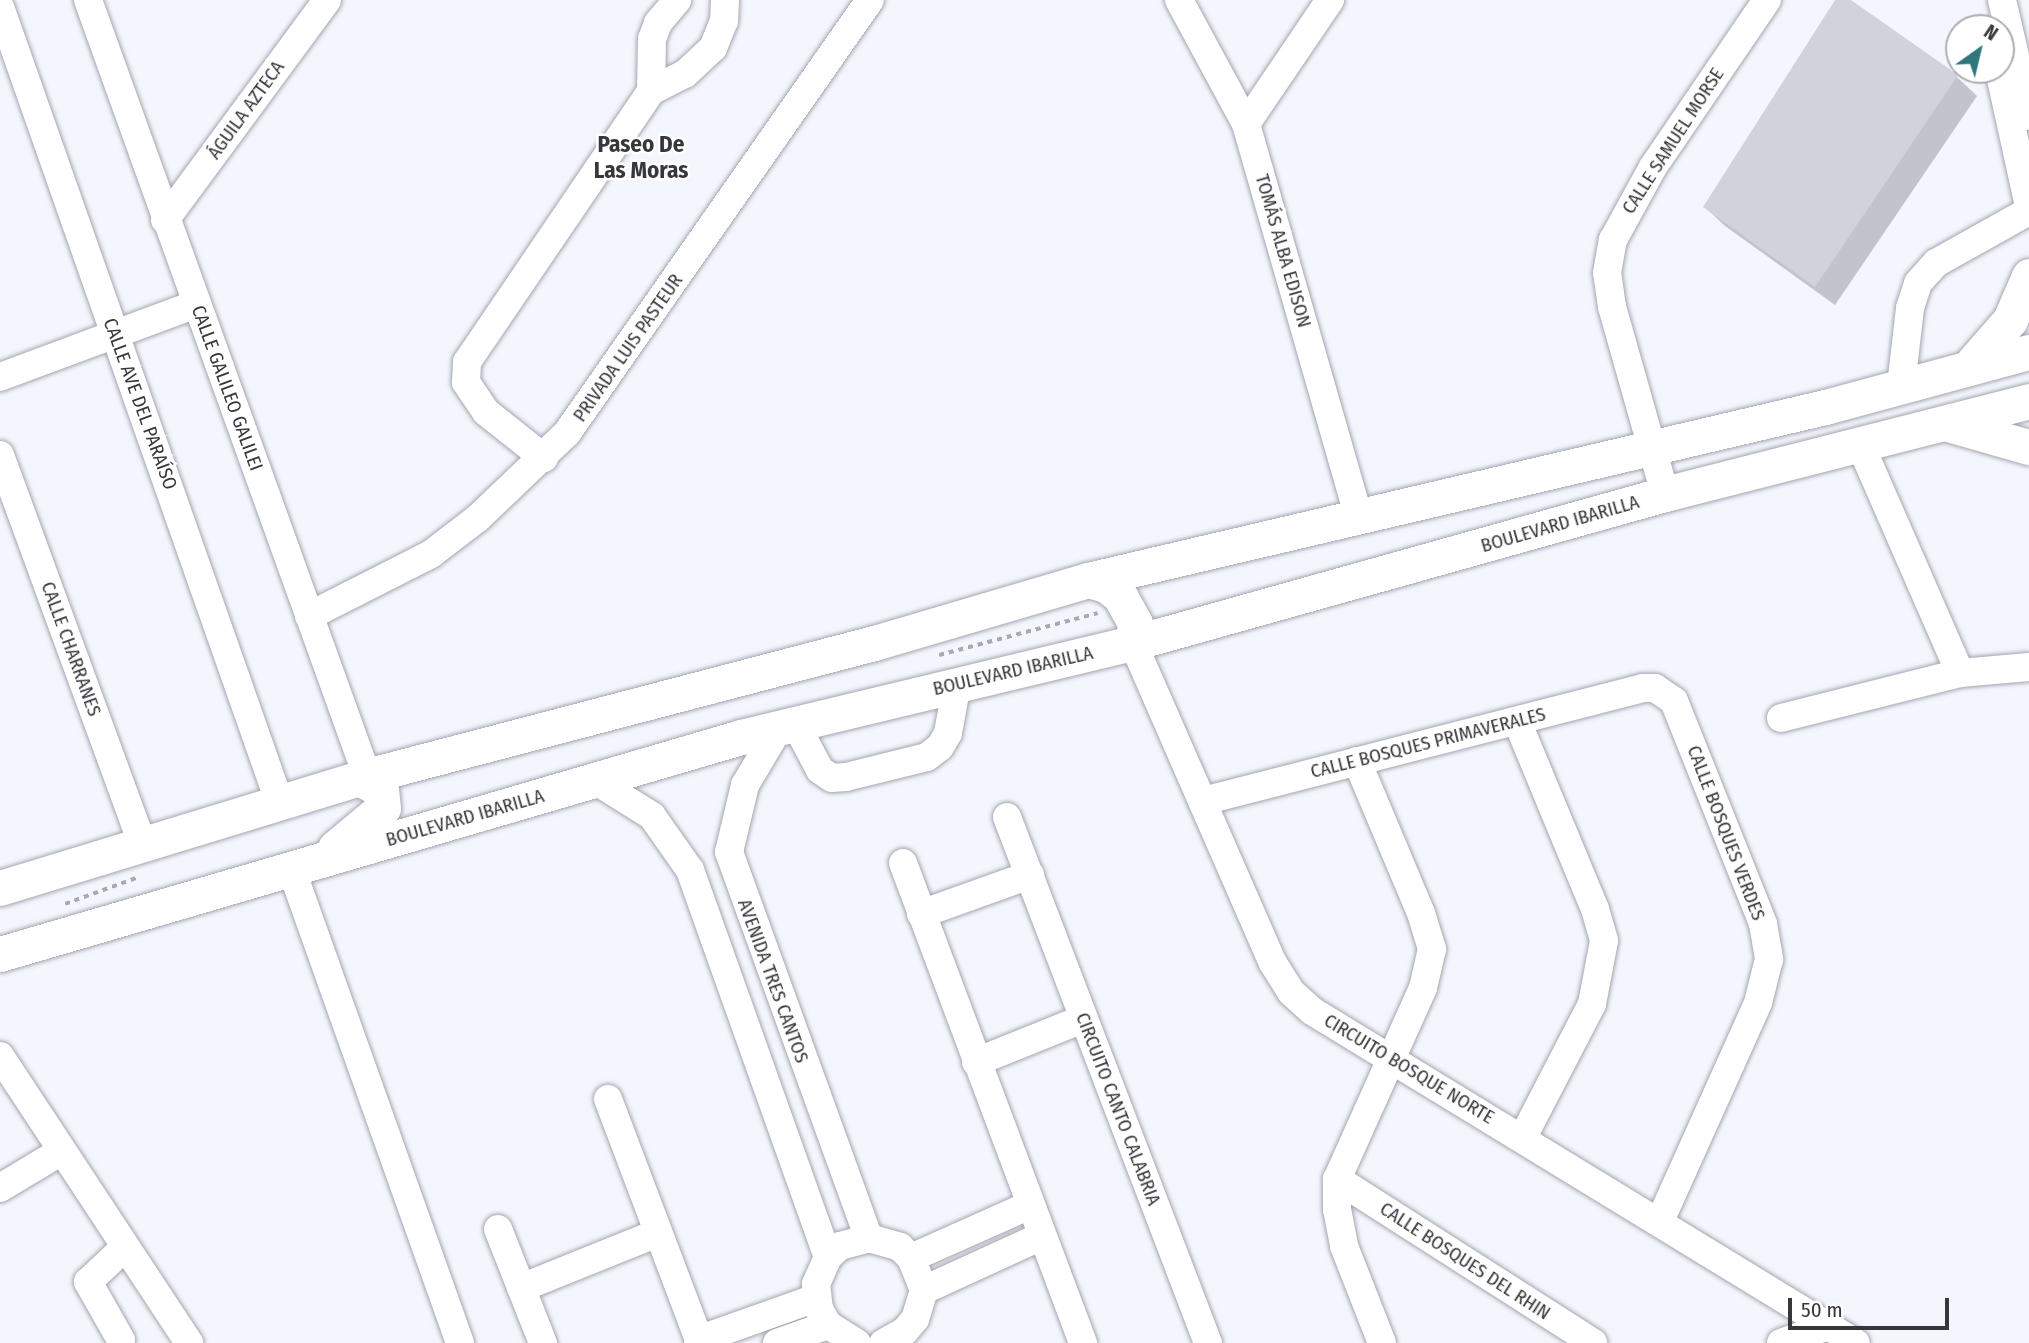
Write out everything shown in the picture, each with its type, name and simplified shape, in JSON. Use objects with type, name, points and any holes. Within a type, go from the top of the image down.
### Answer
[{"type":"main road","points":[[1968,368],[2010,320],[2029,275]]},
{"type":"main road","points":[[1,884],[363,777],[874,643],[1088,580],[1358,514],[1652,449],[2029,352]]},
{"type":"main road","name":"BOULEVARD IBARILLA","points":[[0,954],[741,737],[1133,643],[1938,421],[2029,401]]},
{"type":"main road","points":[[1938,421],[2029,447]]},
{"type":"main road","points":[[1088,580],[1106,585],[1120,596],[1135,623],[1133,643]]},
{"type":"main road","points":[[741,737],[738,707],[747,693],[841,665],[874,643]]},
{"type":"main road","points":[[306,863],[383,808],[381,790],[363,777]]},
{"type":"street","name":"CALLE GALILEO GALILEI","points":[[88,0],[309,616],[363,777]]},
{"type":"street","name":"ÁGUILA AZTECA","points":[[165,220],[327,0]]},
{"type":"street","points":[[651,91],[652,39],[658,23],[677,0]]},
{"type":"street","points":[[544,458],[480,405],[467,382],[467,362],[651,91],[685,74],[713,48],[724,21],[725,0]]},
{"type":"street","name":"PRIVADA LUIS PASTEUR","points":[[309,616],[430,554],[544,458],[598,393],[870,0]]},
{"type":"street","name":"TOMÁS ALBA EDISON","points":[[1179,0],[1246,124],[1358,514]]},
{"type":"street","points":[[1246,124],[1330,0]]},
{"type":"street","name":"CALLE SAMUEL MORSE","points":[[1665,495],[1612,307],[1607,273],[1613,240],[1653,167],[1767,0]]},
{"type":"street","points":[[2002,0],[2029,116]]},
{"type":"street","name":"CALLE AVE DEL PARAÍSO","points":[[0,7],[279,801]]},
{"type":"street","points":[[2001,84],[2029,206]]},
{"type":"street","points":[[1901,386],[1910,308],[1918,283],[1936,263],[2029,211]]},
{"type":"street","points":[[0,377],[196,304]]},
{"type":"street","points":[[1860,444],[1960,673]]},
{"type":"street","name":"CALLE CHARRANES","points":[[0,455],[142,843]]},
{"type":"street","name":"CIRCUITO BOSQUE NORTE","points":[[1133,643],[1273,963],[1291,992],[1312,1011],[1523,1137],[1856,1343]]},
{"type":"street","points":[[1781,718],[1960,673],[2029,667]]},
{"type":"street","points":[[788,725],[820,770],[832,778],[859,774],[927,757],[940,747],[948,733],[957,684]]},
{"type":"street","name":"CALLE BOSQUES PRIMAVERALES","points":[[1203,801],[1655,688]]},
{"type":"street","name":"CALLE BOSQUES VERDES","points":[[1655,688],[1674,701],[1763,924],[1769,959],[1758,1003],[1660,1221]]},
{"type":"street","points":[[1517,721],[1595,909],[1604,941],[1592,1004],[1523,1137]]},
{"type":"street","name":"AVENIDA TRES CANTOS","points":[[788,725],[745,785],[729,852],[870,1238]]},
{"type":"street","points":[[1357,761],[1422,913],[1432,950],[1423,988],[1389,1057],[1338,1179],[1337,1209],[1344,1246],[1382,1343]]},
{"type":"street","points":[[596,780],[652,816],[690,870],[828,1257]]},
{"type":"street","name":"CIRCUITO CANTO CALABRIA","points":[[1007,817],[1208,1343]]},
{"type":"street","points":[[306,863],[460,1343]]},
{"type":"street","points":[[903,863],[1083,1343]]},
{"type":"street","points":[[921,914],[1030,875]]},
{"type":"street","points":[[976,1062],[1083,1019]]},
{"type":"street","points":[[0,1056],[60,1152],[189,1343]]},
{"type":"street","points":[[608,1099],[699,1341],[816,1298]]},
{"type":"street","points":[[0,1188],[60,1152]]},
{"type":"street","name":"CALLE BOSQUES DEL RHIN","points":[[1338,1179],[1593,1343]]},
{"type":"street","points":[[911,1258],[1030,1205]]},
{"type":"street","points":[[498,1229],[543,1343]]},
{"type":"street","points":[[521,1288],[658,1233]]},
{"type":"street","points":[[923,1290],[1042,1236]]},
{"type":"street","points":[[857,1343],[828,1325],[816,1298],[816,1284],[828,1257],[854,1240],[870,1238],[900,1247],[911,1258],[923,1290],[919,1312],[900,1339]]},
{"type":"street","points":[[121,1340],[88,1282],[124,1248]]},
{"type":"street","points":[[777,1343],[828,1325]]},
{"type":"street","points":[[1781,1343],[1828,1326]]},
{"type":"building","points":[[1835,0],[1851,0],[1945,66],[1945,84],[1952,84],[1815,287],[1703,207]]},
{"type":"district","name":"Paseo De Las Moras","points":[[641,157]]}]
